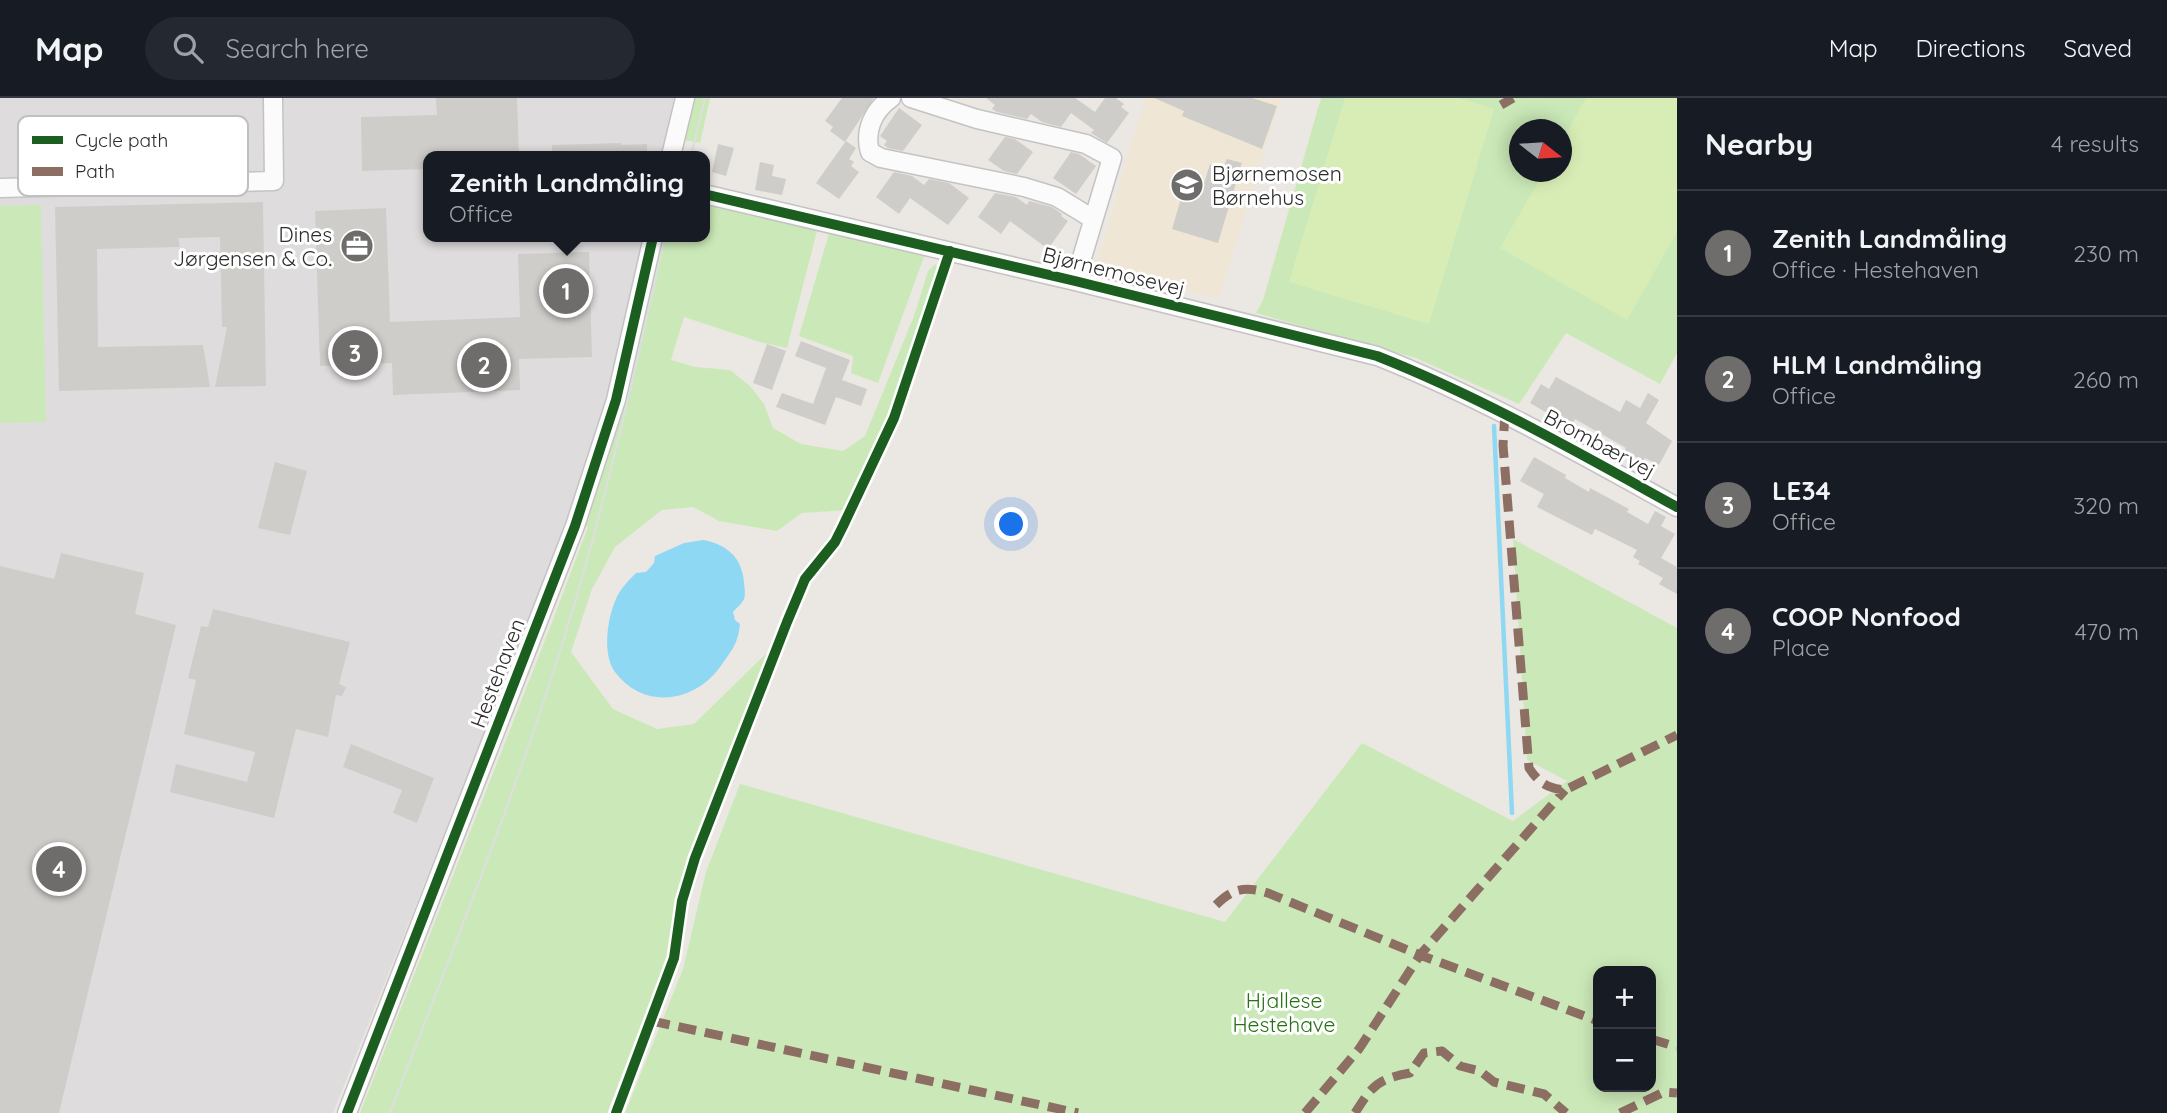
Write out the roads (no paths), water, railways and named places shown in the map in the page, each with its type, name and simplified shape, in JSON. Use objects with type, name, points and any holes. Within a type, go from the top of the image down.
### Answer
[{"type":"street","points":[[248,182],[274,181],[273,98]]},
{"type":"street","points":[[672,151],[685,98]]},
{"type":"street","points":[[891,98],[881,105],[868,130],[870,152],[881,158],[1024,187],[1056,197],[1093,219]]},
{"type":"street","name":"Bjørnemosevej","points":[[911,98],[977,119],[1086,144],[1112,158],[1075,281]]},
{"type":"street","points":[[0,188],[18,188]]},
{"type":"street","name":"Bjørnemosevej","points":[[710,195],[1075,281],[1377,356],[1423,374],[1505,413]]},
{"type":"street","name":"Hestehaven","points":[[347,1113],[575,526],[616,400],[652,242]]},
{"type":"street","name":"Brombærvej","points":[[1505,413],[1677,507]]},
{"type":"water","points":[[703,540],[726,548],[743,573],[745,597],[733,612],[735,620],[740,624],[736,642],[720,667],[697,688],[668,697],[654,697],[640,692],[626,684],[615,672],[608,654],[609,621],[615,601],[636,573],[646,572],[654,563],[655,556],[684,543]]},
{"type":"waterway","points":[[1494,426],[1512,813]]},
{"type":"tram line","points":[[692,151],[705,98]]},
{"type":"tram line","points":[[390,1113],[547,693],[581,583],[607,485],[664,242]]},
{"type":"place","name":"Bjørnemosen Børnehus","points":[[1187,185]]},
{"type":"place","name":"Dines Jørgensen & Co.","points":[[357,246]]},
{"type":"place","name":"Zenith Landmåling","points":[[566,291]]},
{"type":"place","name":"LE34","points":[[355,353]]},
{"type":"place","name":"HLM Landmåling","points":[[484,365]]},
{"type":"place","name":"COOP Nonfood","points":[[59,869]]},
{"type":"park label","name":"Hjallese Hestehave","points":[[1284,1012]]}]
